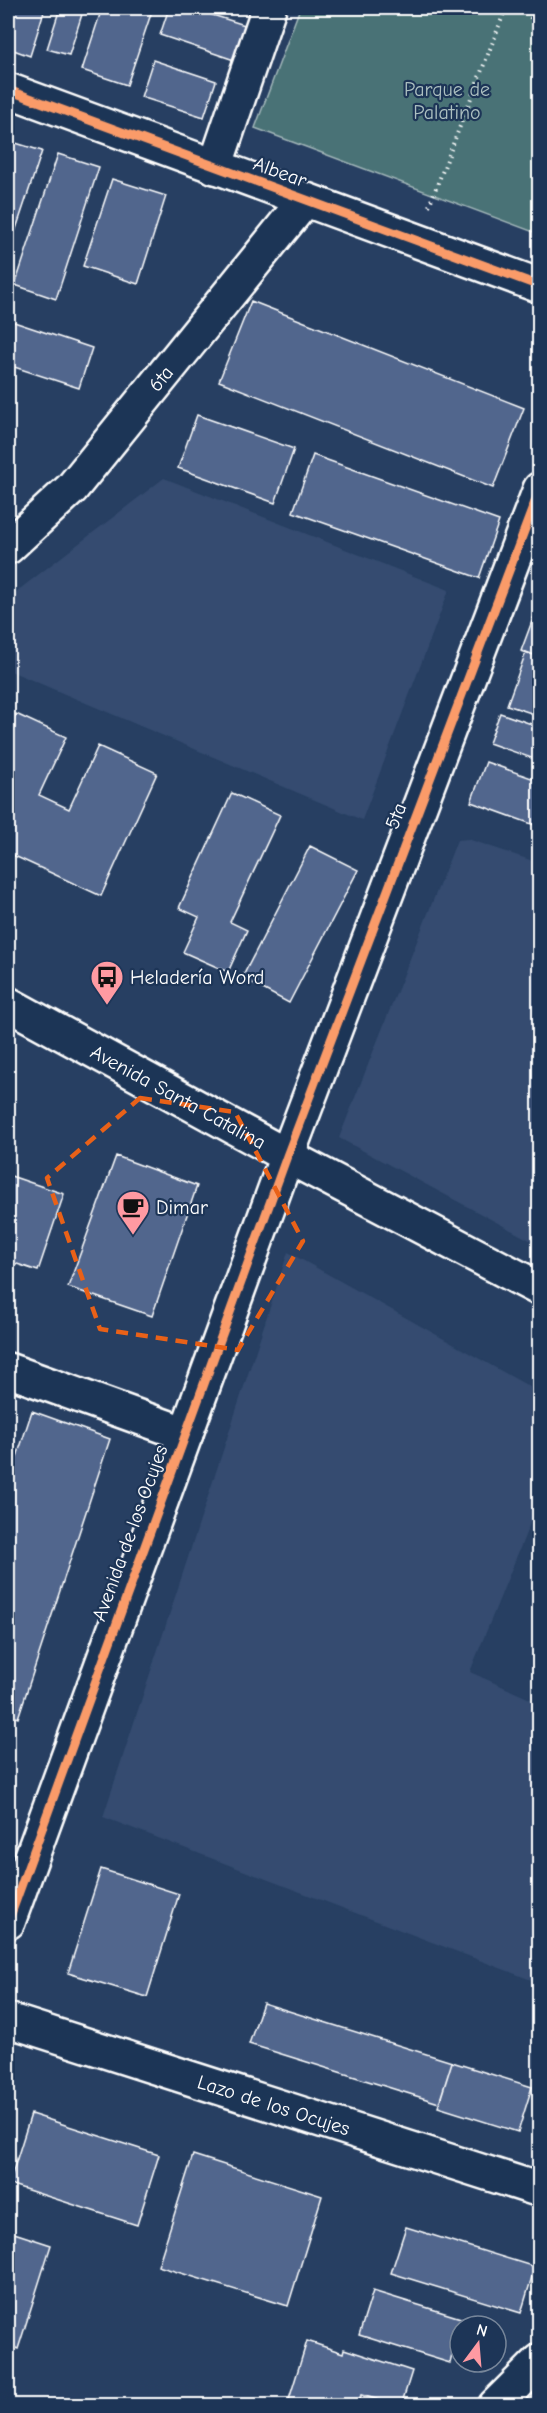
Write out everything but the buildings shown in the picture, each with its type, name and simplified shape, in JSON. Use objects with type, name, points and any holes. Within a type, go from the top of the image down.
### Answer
[{"type":"street","points":[[215,167],[270,8]]},
{"type":"street","name":"Albear","points":[[8,90],[540,286]]},
{"type":"street","name":"6ta","points":[[8,547],[72,488],[305,200]]},
{"type":"street","name":"5ta","points":[[287,1156],[540,489]]},
{"type":"street","name":"Avenida Santa Catalina","points":[[8,1004],[287,1156],[540,1289]]},
{"type":"street","name":"Avenida de los Ocujes","points":[[8,1922],[287,1156]]},
{"type":"street","points":[[8,1370],[186,1434]]},
{"type":"street","name":"Lazo de los Ocujes","points":[[8,2020],[540,2190]]},
{"type":"street","points":[[495,2406],[540,2361]]},
{"type":"path","points":[[416,240],[506,8]]},
{"type":"path","points":[[522,8],[540,28]]},
{"type":"highlighted area","points":[[140,1098],[235,1112],[303,1241],[238,1350],[100,1329],[47,1178]]},
{"type":"shaded area","points":[[164,478],[449,590],[362,820],[8,670],[8,598]]},
{"type":"shaded area","points":[[468,839],[539,863],[539,1245],[339,1138],[457,840]]},
{"type":"shaded area","points":[[288,1252],[539,1392],[539,1501],[470,1672],[539,1703],[539,1983],[103,1817]]},
{"type":"green space","name":"Parque de Palatino","points":[[300,8],[539,8],[539,234],[255,128]]},
{"type":"cycle path","points":[[8,90],[540,286]]},
{"type":"cycle path","points":[[8,1922],[287,1156],[540,489]]},
{"type":"place","name":"Heladería Word","points":[[107,1006]]},
{"type":"place","name":"Dimar","points":[[133,1236]]}]
